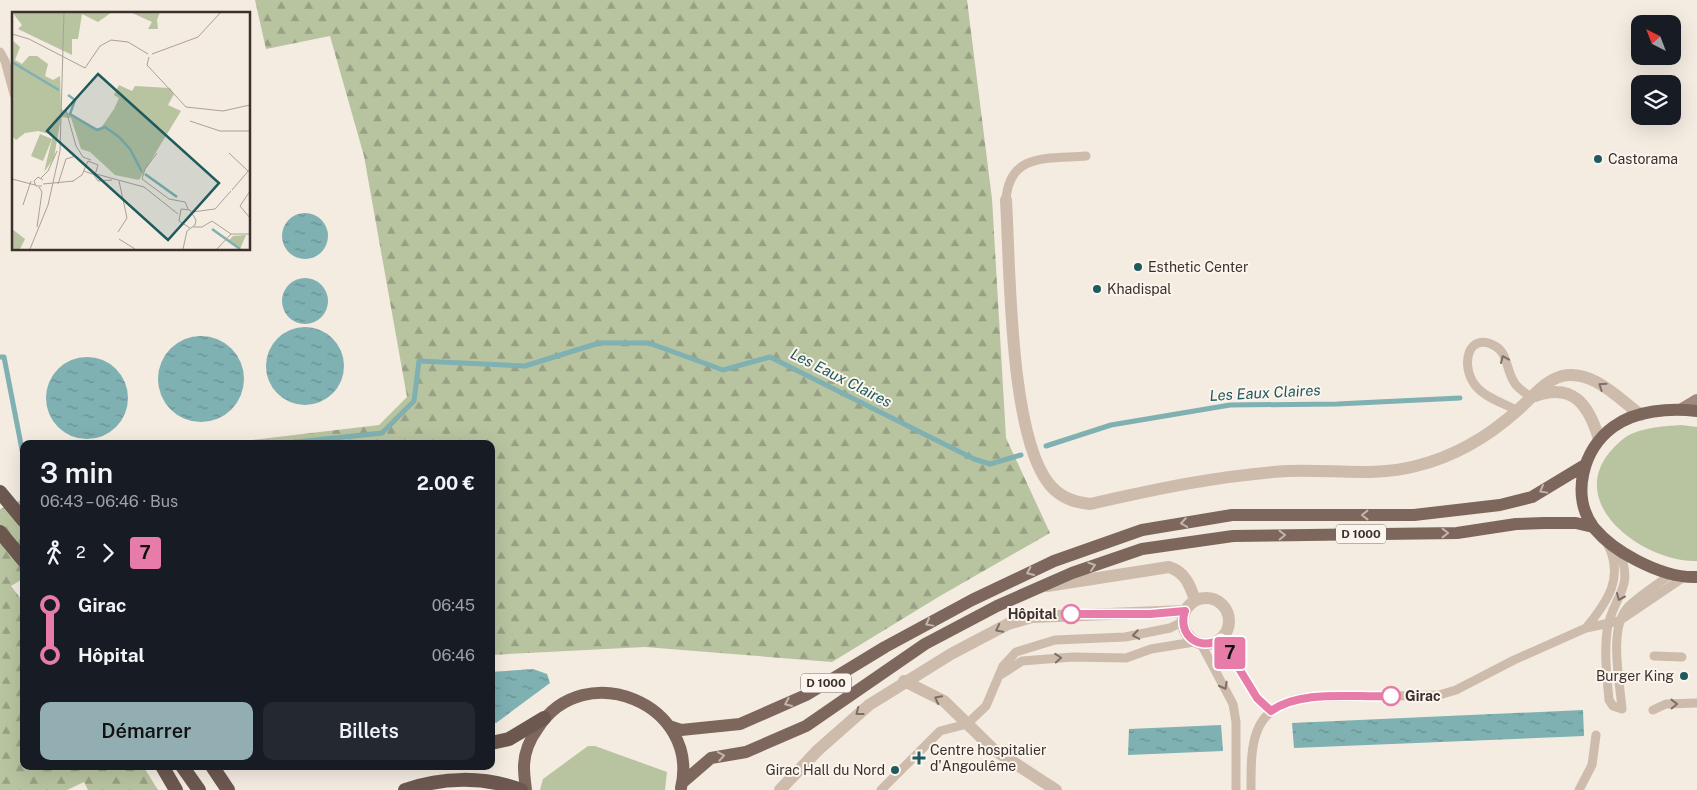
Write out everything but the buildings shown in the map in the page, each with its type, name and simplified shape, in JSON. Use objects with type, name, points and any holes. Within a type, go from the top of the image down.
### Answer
[{"type":"highway","points":[[0,493],[20,509]]},
{"type":"highway","points":[[0,493],[20,516]]},
{"type":"highway","points":[[0,532],[20,556]]},
{"type":"highway","points":[[495,742],[508,739],[544,718]]},
{"type":"highway","points":[[164,770],[176,790]]},
{"type":"highway","points":[[185,770],[199,790]]},
{"type":"highway","points":[[215,770],[228,790]]},
{"type":"highway","points":[[405,790],[422,784],[484,780],[521,790]]},
{"type":"main road","points":[[1682,409],[1697,400]]},
{"type":"main road","points":[[1691,577],[1671,574],[1647,566],[1618,550],[1593,526],[1582,498],[1581,482],[1585,465],[1599,439],[1614,426],[1641,415],[1682,409],[1697,411]]},
{"type":"main road","name":"D 1000","points":[[669,726],[681,730],[740,724],[806,695],[885,647],[972,600],[1054,560],[1142,530],[1232,515],[1414,515],[1500,506],[1532,497],[1585,465]]},
{"type":"main road","name":"D 1000","points":[[681,786],[710,758],[746,752],[806,726],[925,644],[1030,590],[1142,549],[1233,536],[1457,533],[1544,523],[1576,523],[1593,526]]},
{"type":"main road","points":[[526,790],[524,766],[530,740],[544,718],[563,703],[585,694],[609,692],[632,697],[653,709],[669,726],[678,744],[682,763],[681,786]]},
{"type":"street","points":[[1006,200],[1013,332],[1021,405],[1040,470],[1050,485],[1062,496],[1075,502],[1090,504],[1221,477],[1289,471],[1352,471],[1415,467],[1464,448],[1518,411],[1549,382],[1563,376],[1574,375],[1588,378],[1600,384],[1641,415]]},
{"type":"street","points":[[1531,397],[1556,391],[1580,400],[1588,410],[1599,439]]},
{"type":"street","points":[[1030,590],[1169,567],[1178,570],[1186,579],[1195,600]]},
{"type":"street","points":[[1213,599],[1226,610],[1228,625],[1221,639],[1208,644],[1198,643],[1184,630],[1184,617],[1195,600],[1213,599]]},
{"type":"street","points":[[780,790],[846,723],[904,682],[1008,624],[1032,617],[1184,617]]},
{"type":"street","points":[[904,682],[944,701],[994,748],[1056,790]]},
{"type":"lane","points":[[0,52],[12,87]]},
{"type":"lane","points":[[1006,200],[1010,178],[1026,162],[1086,156]]},
{"type":"lane","points":[[1518,411],[1484,394],[1475,386],[1466,364],[1467,355],[1470,350],[1477,344],[1496,346],[1504,355],[1514,384],[1531,397]]},
{"type":"lane","points":[[1586,628],[1604,606],[1615,582],[1616,567],[1605,538]]},
{"type":"lane","points":[[1618,550],[1624,561],[1624,589],[1608,624],[1606,662],[1609,700],[1613,706],[1622,709],[1616,644],[1620,622],[1628,608],[1671,574]]},
{"type":"lane","points":[[1251,790],[1251,755],[1257,729],[1271,711],[1285,701],[1301,698],[1440,695],[1456,690],[1514,660],[1586,628],[1620,622],[1691,577]]},
{"type":"lane","points":[[881,790],[940,731],[967,724],[986,706],[1003,666],[1010,657],[1024,648],[1055,640],[1125,637],[1170,628],[1184,617]]},
{"type":"lane","points":[[1221,639],[1257,698],[1271,711]]},
{"type":"lane","points":[[998,678],[1014,664],[1022,661],[1073,657],[1126,658],[1151,649],[1198,643],[1233,704],[1236,722],[1236,790]]},
{"type":"lane","points":[[1654,656],[1682,657]]},
{"type":"lane","points":[[1653,710],[1666,704],[1697,704]]},
{"type":"lane","points":[[1579,790],[1592,765],[1596,735]]},
{"type":"green space","points":[[255,0],[967,0],[992,199],[1006,438],[1050,533],[940,596],[832,662],[645,647],[495,655],[495,440],[253,440],[379,425],[407,397],[364,156],[330,36],[266,49]]},
{"type":"green space","points":[[1681,425],[1697,427],[1697,561],[1677,559],[1656,553],[1636,542],[1618,528],[1605,511],[1598,493],[1598,473],[1609,453],[1621,441],[1642,430]]},
{"type":"green space","points":[[20,501],[20,580],[11,586],[20,598],[20,770],[146,770],[158,790],[88,790],[84,782],[67,790],[0,790],[0,509]]},
{"type":"green space","points":[[588,746],[595,746],[667,772],[665,790],[540,790],[543,779]]},
{"type":"water","points":[[305,213],[318,217],[324,223],[328,236],[324,249],[318,255],[305,259],[292,255],[286,249],[282,236],[286,223],[292,217]]},
{"type":"water","points":[[305,278],[318,282],[324,288],[328,301],[324,314],[318,320],[305,324],[292,320],[286,314],[282,301],[286,288],[292,282]]},
{"type":"water","points":[[305,327],[320,330],[333,338],[341,351],[344,366],[341,381],[333,394],[320,402],[305,405],[290,402],[277,394],[269,381],[266,366],[269,351],[277,338],[290,330]]},
{"type":"water","points":[[201,336],[217,339],[225,343],[237,355],[241,363],[244,379],[241,395],[237,403],[225,415],[217,419],[201,422],[185,419],[177,415],[165,403],[161,395],[158,379],[161,363],[165,355],[177,343],[185,339]]},
{"type":"water","points":[[87,357],[103,360],[116,369],[125,382],[128,398],[125,414],[116,427],[103,436],[87,439],[71,436],[58,427],[49,414],[46,398],[49,382],[58,369],[71,360]]},
{"type":"water","points":[[533,669],[547,674],[550,683],[496,723],[495,672]]},
{"type":"water","points":[[1583,710],[1584,736],[1294,748],[1292,723]]},
{"type":"water","points":[[1221,725],[1223,751],[1128,755],[1129,729]]},
{"type":"waterway","name":"Les Eaux Claires","points":[[315,440],[382,433],[414,401],[419,361],[525,366],[599,343],[649,343],[723,370],[770,357],[974,459],[990,464],[1021,455]]},
{"type":"waterway","name":"Les Eaux Claires","points":[[0,357],[4,357],[20,440]]},
{"type":"waterway","name":"Les Eaux Claires","points":[[1046,446],[1111,425],[1230,405],[1337,404],[1460,398]]},
{"type":"bus line","name":"7","points":[[1071,614],[1096,612],[1150,614],[1185,611],[1182,622],[1188,637],[1194,642],[1201,644],[1208,644],[1221,639],[1257,698],[1271,711],[1285,701],[1301,698],[1391,696]]},
{"type":"place","name":"Castorama","points":[[1598,159]]},
{"type":"place","name":"Esthetic Center","points":[[1138,267]]},
{"type":"place","name":"Khadispal","points":[[1097,289]]},
{"type":"place","name":"Hôpital","points":[[1071,614]]},
{"type":"place","name":"Burger King","points":[[1684,676]]},
{"type":"place","name":"Girac","points":[[1391,696]]},
{"type":"place","name":"Centre hospitalier d'Angoulême","points":[[919,758]]},
{"type":"place","name":"Girac Hall du Nord","points":[[895,770]]}]
